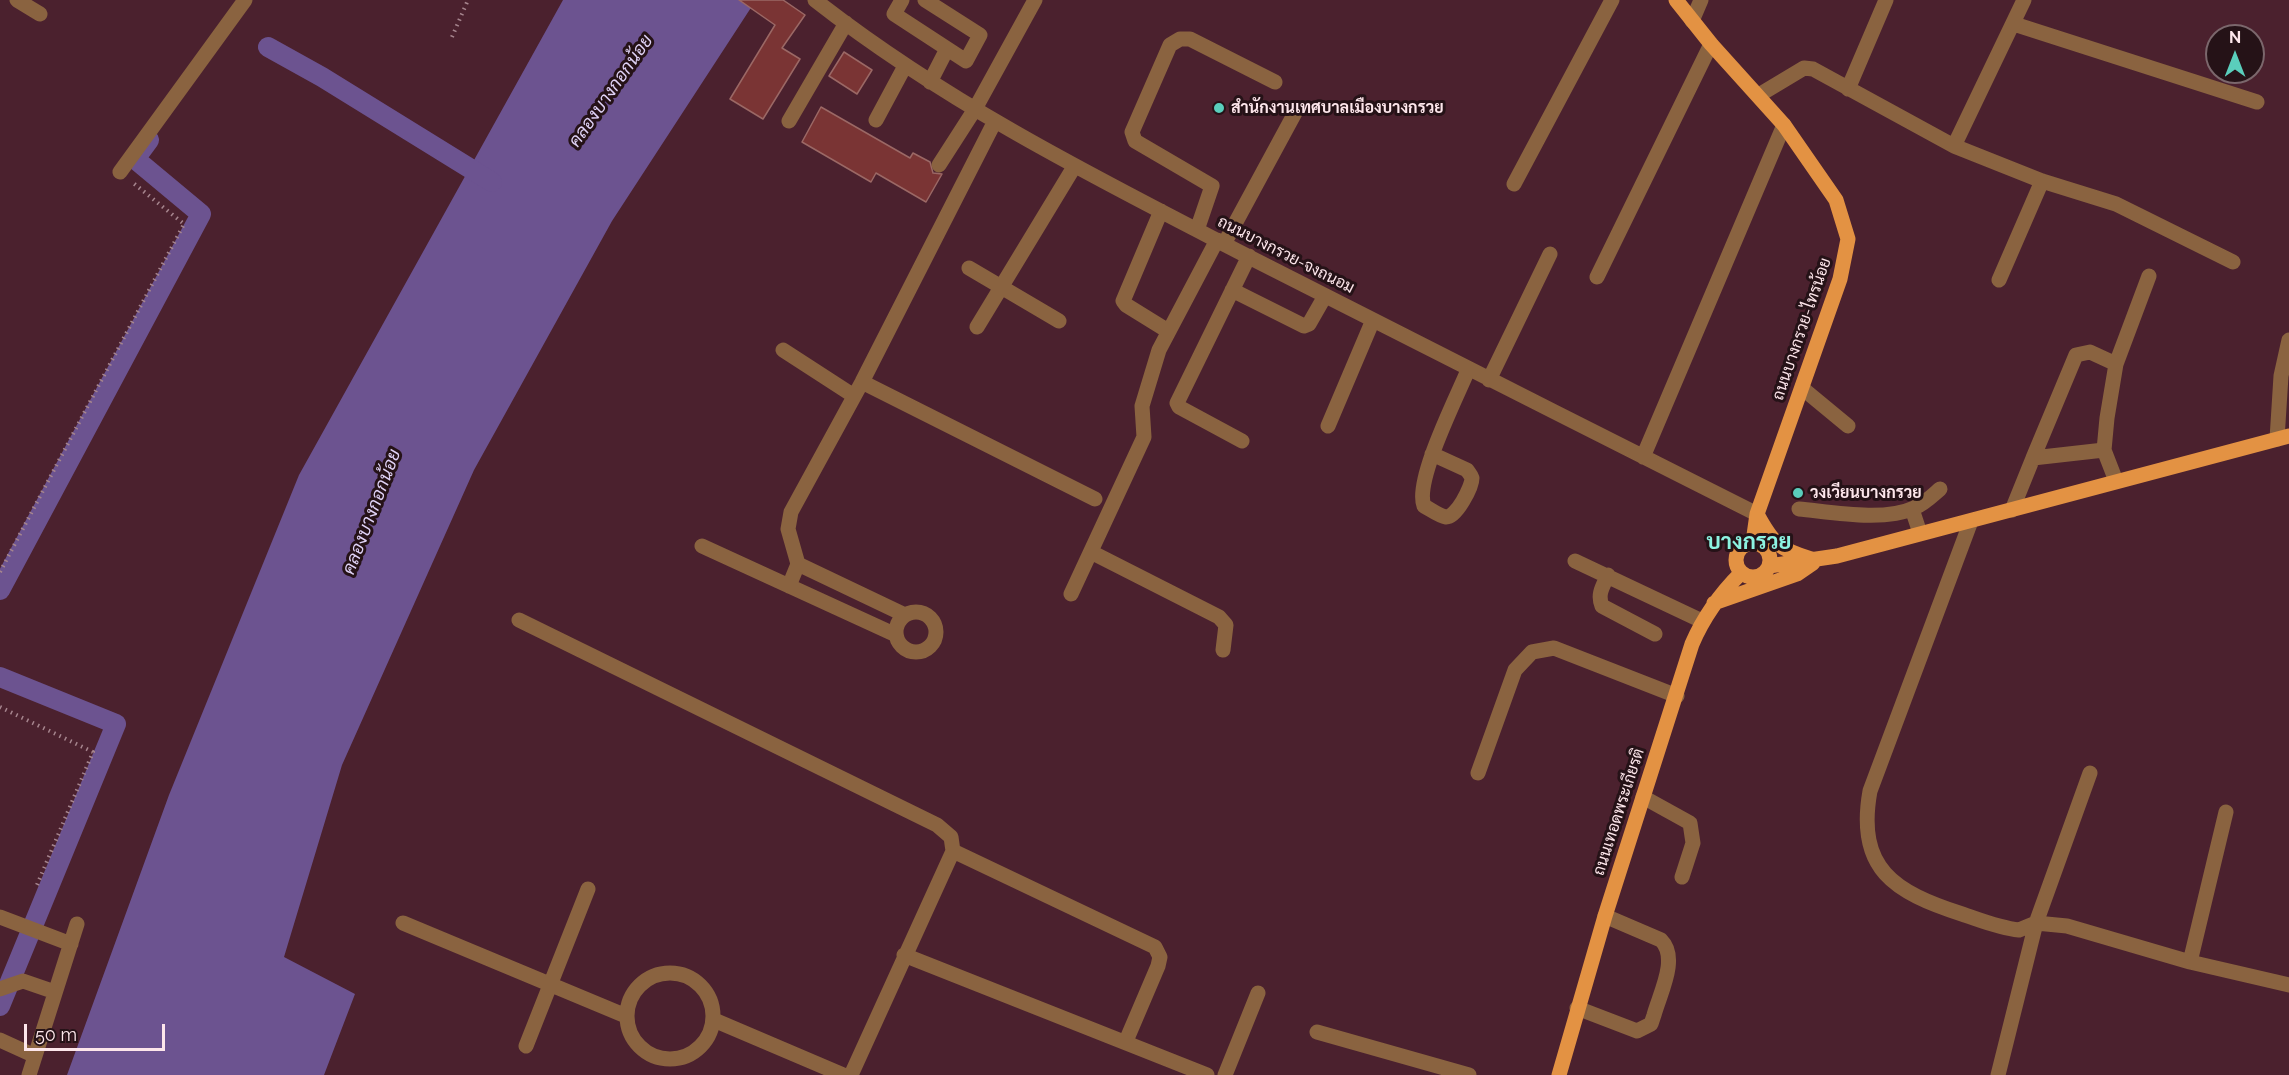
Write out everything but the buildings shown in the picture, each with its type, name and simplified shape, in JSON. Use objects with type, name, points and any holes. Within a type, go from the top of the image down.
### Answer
[{"type":"main road","name":"ถนนบางกรวย-ไทรน้อย","points":[[1676,0],[1711,44],[1784,125],[1836,200],[1848,239],[1840,279],[1757,514],[1753,542]]},
{"type":"main road","points":[[1769,566],[1769,553],[1765,548],[1753,542],[1741,548],[1737,553],[1735,560],[1741,573],[1753,577],[1760,575],[1769,566],[1816,561],[2283,437]]},
{"type":"main road","points":[[1757,514],[1770,538],[1784,550],[1816,561]]},
{"type":"main road","points":[[1714,603],[1797,574],[1816,561]]},
{"type":"main road","name":"ถนนเทอดพระเกียรติ","points":[[1559,1075],[1605,916],[1692,644],[1702,621],[1714,603],[1741,573]]},
{"type":"street","points":[[17,0],[40,14]]},
{"type":"street","points":[[120,172],[245,0]]},
{"type":"street","name":"ถนนบางกรวย-จงถนอม","points":[[815,0],[905,66],[995,122],[1074,167],[1468,370],[1757,514]]},
{"type":"street","points":[[902,0],[894,14],[966,61],[980,35],[925,0]]},
{"type":"street","points":[[939,165],[975,109],[1035,0]]},
{"type":"street","points":[[1514,184],[1612,0]]},
{"type":"street","points":[[1692,21],[1701,0]]},
{"type":"street","points":[[1848,89],[1886,0]]},
{"type":"street","points":[[1954,146],[2024,0]]},
{"type":"street","points":[[789,121],[846,23]]},
{"type":"street","points":[[2014,24],[2257,102]]},
{"type":"street","points":[[1197,230],[1212,186],[1135,141],[1132,132],[1170,45],[1180,39],[1190,39],[1275,82]]},
{"type":"street","points":[[1597,277],[1711,44]]},
{"type":"street","points":[[930,82],[947,50]]},
{"type":"street","points":[[876,120],[905,66]]},
{"type":"street","points":[[1759,96],[1804,68],[1813,69],[1954,146],[2042,181],[2116,204],[2233,262]]},
{"type":"street","points":[[1071,594],[1144,437],[1142,406],[1159,350],[1296,111]]},
{"type":"street","points":[[789,586],[798,564],[788,529],[791,512],[862,382],[995,122]]},
{"type":"street","points":[[1643,457],[1784,125]]},
{"type":"street","points":[[977,327],[1074,167]]},
{"type":"street","points":[[1999,280],[2042,181]]},
{"type":"street","points":[[1161,211],[1123,301],[1168,331]]},
{"type":"street","points":[[1490,380],[1550,254]]},
{"type":"street","points":[[1242,441],[1179,407],[1177,403],[1249,256]]},
{"type":"street","points":[[969,268],[1059,321]]},
{"type":"street","points":[[2116,481],[2104,450],[2107,417],[2116,364],[2149,276]]},
{"type":"street","points":[[1232,290],[1304,326],[1309,324],[1325,296]]},
{"type":"street","points":[[1328,426],[1373,320]]},
{"type":"street","points":[[2283,437],[2281,376],[2289,340]]},
{"type":"street","points":[[783,350],[854,396]]},
{"type":"street","points":[[2012,510],[2076,355],[2090,352],[2116,364]]},
{"type":"street","points":[[1432,454],[1468,370]]},
{"type":"street","points":[[862,382],[1095,499]]},
{"type":"street","points":[[1802,388],[1848,426]]},
{"type":"street","points":[[2033,458],[2104,450]]},
{"type":"street","points":[[1799,509],[1865,514],[1912,509],[1940,489]]},
{"type":"street","points":[[1912,509],[1920,533]]},
{"type":"street","points":[[1971,521],[1870,791],[1866,816],[1868,840],[1875,860],[1891,882],[1943,908],[2009,929],[2019,930],[2036,923],[2067,926],[2190,962],[2289,985]]},
{"type":"street","points":[[702,546],[896,635]]},
{"type":"street","points":[[1091,552],[1219,617],[1227,625],[1223,650]]},
{"type":"street","points":[[1575,561],[1702,621]]},
{"type":"street","points":[[798,564],[905,615]]},
{"type":"street","points":[[1608,575],[1600,591],[1599,599],[1602,606],[1655,634]]},
{"type":"street","points":[[916,612],[927,615],[934,624],[936,635],[931,646],[921,651],[910,651],[900,645],[896,635],[897,623],[905,615],[916,612]]},
{"type":"street","points":[[519,621],[937,825],[951,837],[952,851],[851,1075]]},
{"type":"street","points":[[1478,773],[1515,670],[1532,652],[1554,648],[1677,696]]},
{"type":"street","points":[[1998,1075],[2036,923],[2090,773]]},
{"type":"street","points":[[1643,796],[1690,823],[1693,843],[1682,877]]},
{"type":"street","points":[[2190,962],[2226,812]]},
{"type":"street","points":[[952,851],[1155,947],[1160,957],[1158,966],[1126,1041]]},
{"type":"street","points":[[526,1046],[588,889]]},
{"type":"street","points":[[1577,1008],[1637,1031],[1651,1024],[1654,1015],[1670,961],[1668,947],[1661,940],[1605,916]]},
{"type":"street","points":[[0,917],[70,944]]},
{"type":"street","points":[[403,923],[626,1016]]},
{"type":"street","points":[[29,1075],[77,924]]},
{"type":"street","points":[[904,955],[1208,1075]]},
{"type":"street","points":[[672,973],[694,980],[702,988],[709,997],[714,1020],[704,1044],[681,1058],[655,1057],[634,1041],[626,1016],[632,994],[640,986],[649,978],[672,973]]},
{"type":"street","points":[[0,988],[23,981],[55,992]]},
{"type":"street","points":[[1225,1075],[1258,993]]},
{"type":"street","points":[[714,1020],[843,1075]]},
{"type":"street","points":[[1317,1032],[1469,1075]]},
{"type":"street","points":[[0,1040],[35,1056]]},
{"type":"path","points":[[452,37],[468,0]]},
{"type":"path","points":[[0,572],[184,224],[120,172]]},
{"type":"path","points":[[0,706],[93,752],[37,885]]},
{"type":"water","name":"คลองบางกอกน้อย","points":[[563,0],[756,0],[612,221],[474,470],[342,765],[284,957],[355,994],[324,1075],[67,1075],[169,795],[299,475]]},
{"type":"waterway","points":[[268,47],[322,77],[492,182]]},
{"type":"waterway","points":[[0,590],[201,214],[135,159],[149,140]]},
{"type":"waterway","points":[[0,677],[116,724],[0,1006]]},
{"type":"place","name":"สำนักงานเทศบาลเมืองบางกรวย","points":[[1219,108]]},
{"type":"place","name":"วงเวียนบางกรวย","points":[[1798,493]]},
{"type":"district","name":"บางกรวย","points":[[1749,542]]}]
